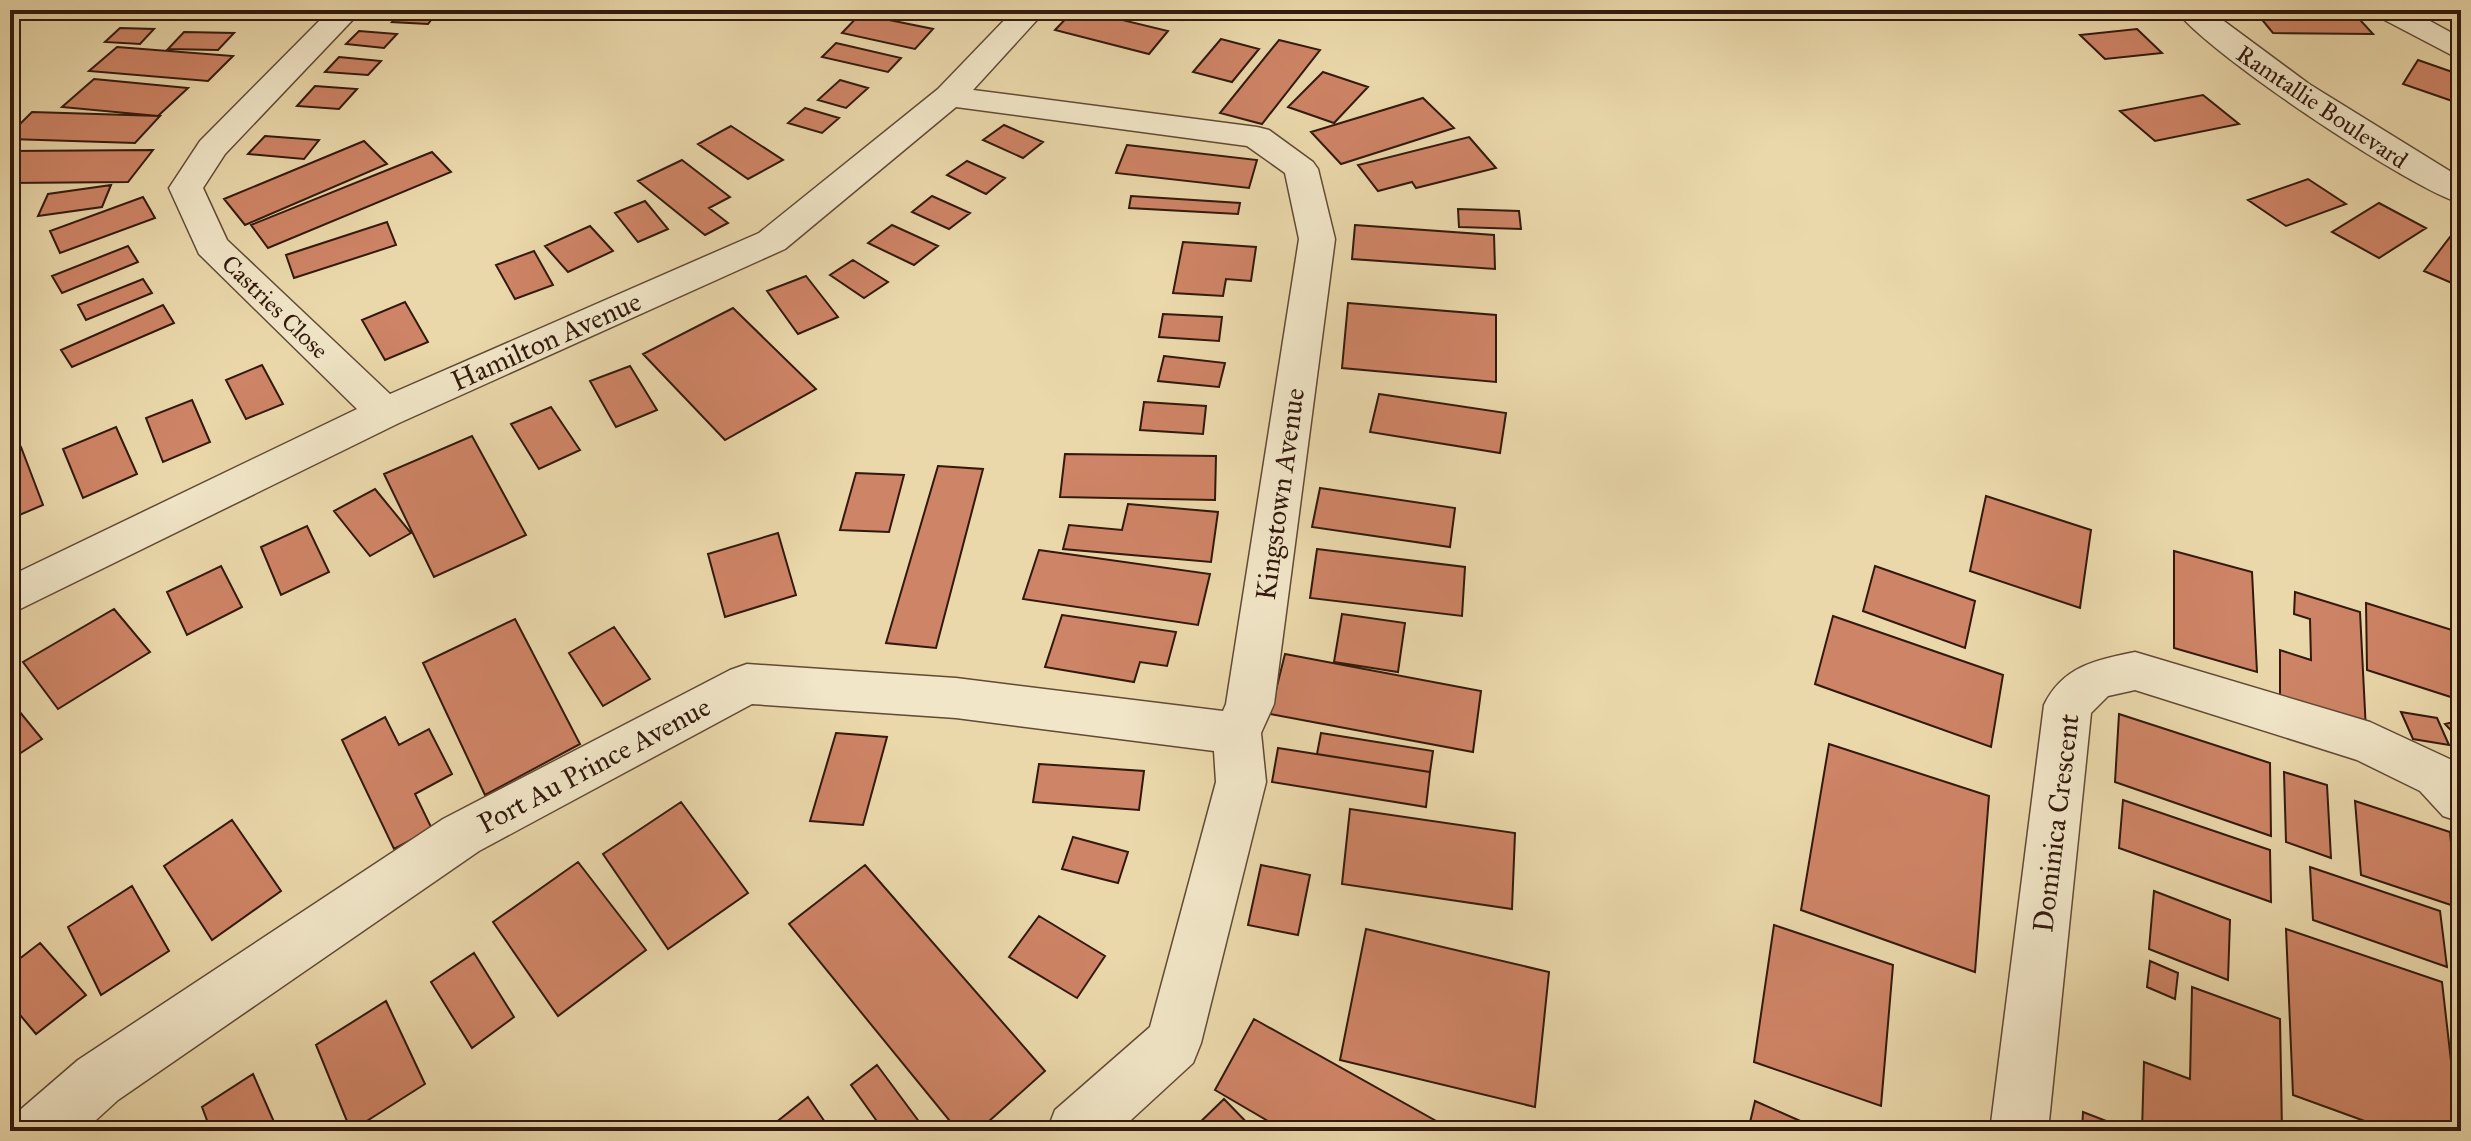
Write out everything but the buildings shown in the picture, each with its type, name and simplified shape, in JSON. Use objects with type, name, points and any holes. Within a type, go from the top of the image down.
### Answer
[{"type":"street","name":"Castries Close","points":[[347,10],[212,148],[186,188],[212,246],[385,413]]},
{"type":"street","name":"Hamilton Avenue","points":[[10,596],[385,413],[772,241],[949,96],[1031,10]]},
{"type":"street","name":"Ramtallie Boulevard","points":[[2191,10],[2224,41],[2311,100],[2418,171],[2461,192]]},
{"type":"street","points":[[2388,10],[2461,51]]},
{"type":"street","name":"Kingstown Avenue","points":[[949,96],[1257,137],[1301,169],[1317,239],[1250,704],[1237,733],[1241,782],[1173,1043],[1076,1131]]},
{"type":"street","name":"Dominica Crescent","points":[[2019,1131],[2068,705],[2094,680],[2135,671],[2370,743],[2437,776],[2461,800]]},
{"type":"street","name":"Port Au Prince Avenue","points":[[41,1131],[98,1080],[461,835],[747,684],[956,698],[1237,733]]}]
